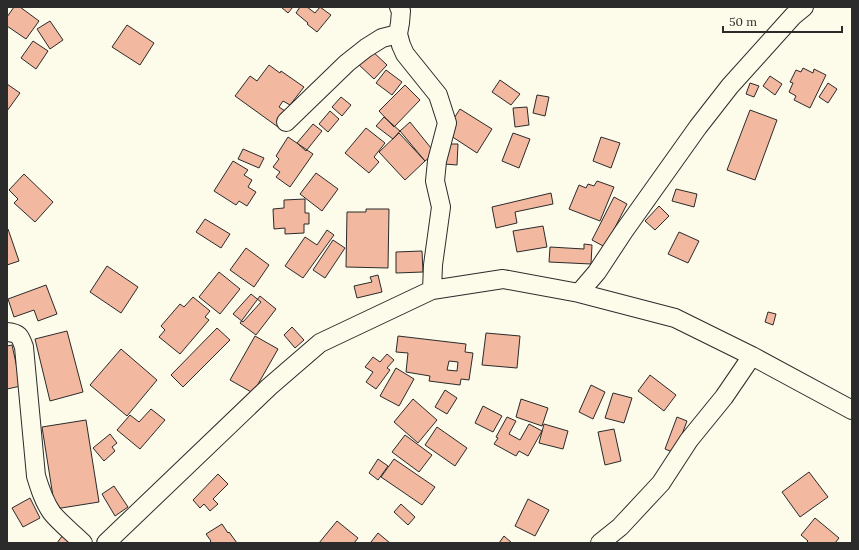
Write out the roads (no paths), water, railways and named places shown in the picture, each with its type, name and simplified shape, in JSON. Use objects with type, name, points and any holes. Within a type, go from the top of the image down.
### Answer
[{"type":"street","points":[[399,7],[401,11],[398,34],[401,45],[406,54],[438,96],[447,123],[437,161],[435,181],[441,207],[433,265],[432,290]]},
{"type":"street","points":[[580,293],[597,272],[624,231],[698,127],[730,86],[793,16],[804,7]]},
{"type":"street","points":[[286,122],[347,63],[366,48],[382,38],[398,34]]},
{"type":"street","points":[[106,543],[269,387],[320,344],[432,290],[503,278],[580,293],[675,318],[752,356],[852,410]]},
{"type":"street","points":[[7,332],[15,333],[20,338],[24,347],[36,476],[41,492],[52,514],[83,543]]},
{"type":"street","points":[[600,543],[620,527],[661,483],[689,440],[724,397],[752,356]]}]
